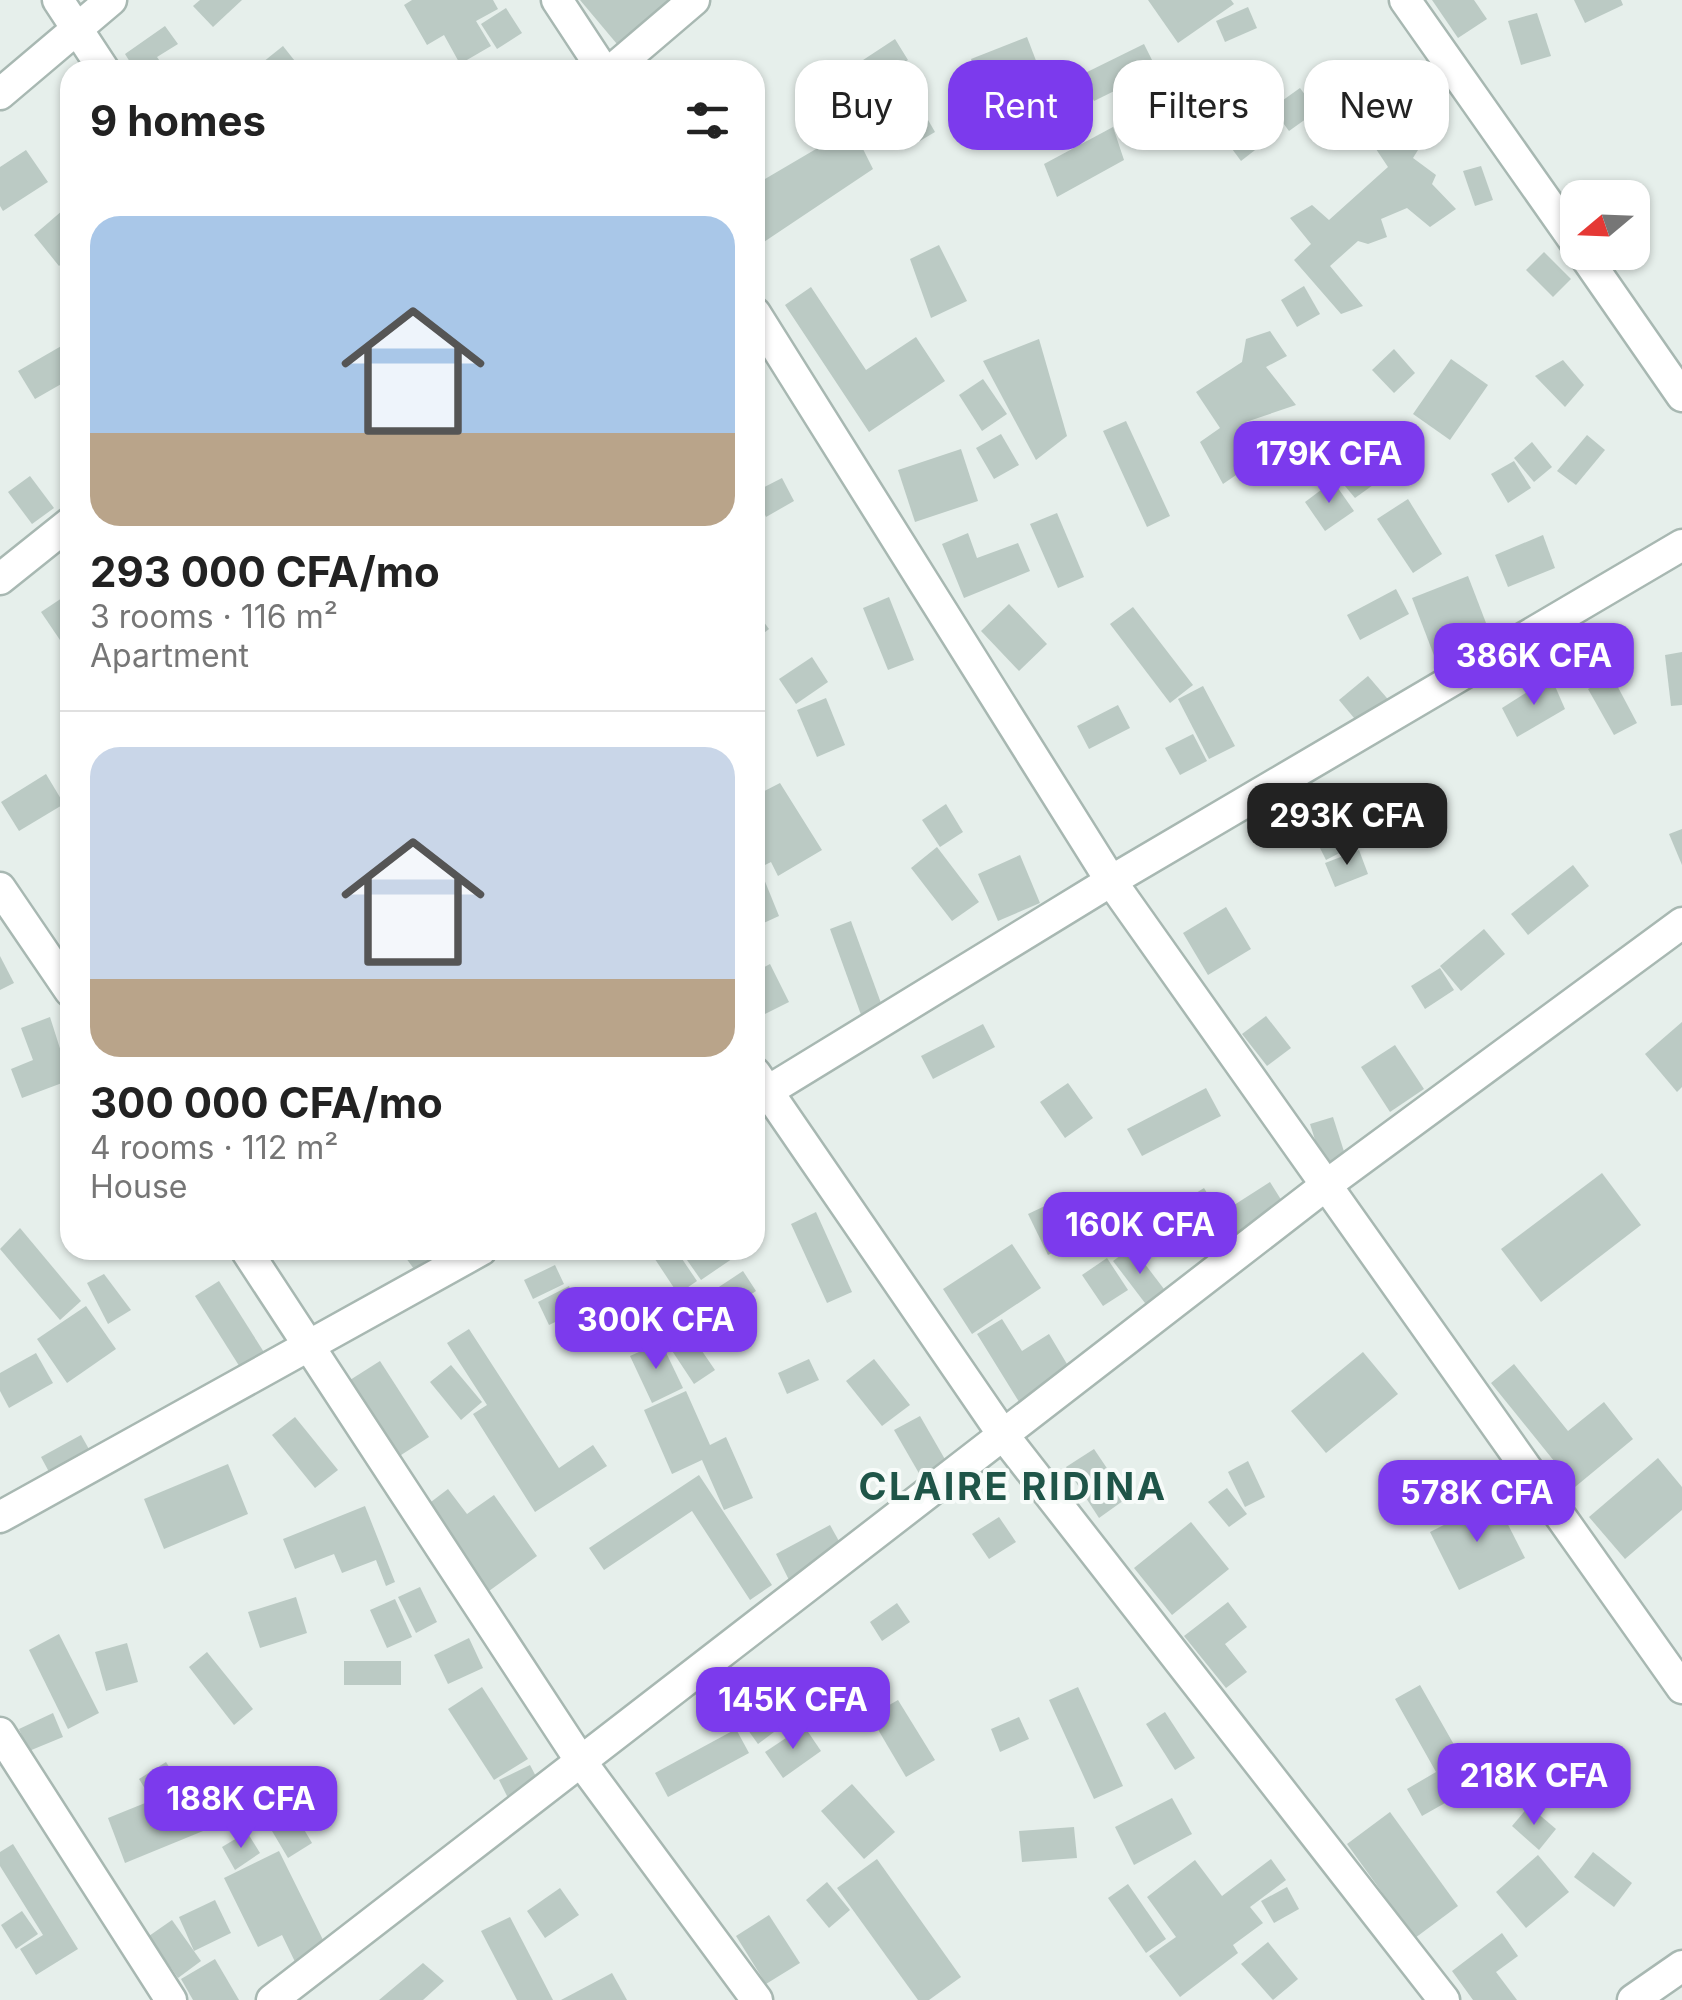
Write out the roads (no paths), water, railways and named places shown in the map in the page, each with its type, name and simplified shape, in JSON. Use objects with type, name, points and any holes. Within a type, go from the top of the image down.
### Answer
[{"type":"street","points":[[58,0],[97,60]]},
{"type":"street","points":[[0,94],[111,0]]},
{"type":"street","points":[[557,0],[596,60]]},
{"type":"street","points":[[624,60],[694,0]]},
{"type":"street","points":[[1406,0],[1560,220]]},
{"type":"street","points":[[1594,270],[1682,396]]},
{"type":"street","points":[[765,329],[1112,881],[1682,1688]]},
{"type":"street","points":[[0,578],[60,530]]},
{"type":"street","points":[[765,1084],[1682,545]]},
{"type":"street","points":[[0,888],[60,976]]},
{"type":"street","points":[[272,2000],[1325,1186],[1682,922]]},
{"type":"street","points":[[765,1097],[1004,1436],[1444,2000]]},
{"type":"street","points":[[253,1260],[582,1763],[757,2000]]},
{"type":"street","points":[[0,1517],[462,1260]]},
{"type":"street","points":[[0,1733],[171,2000]]},
{"type":"street","points":[[1633,2000],[1682,1966]]},
{"type":"district","name":"CLAIRE RIDINA","points":[[1013,1487]]}]
